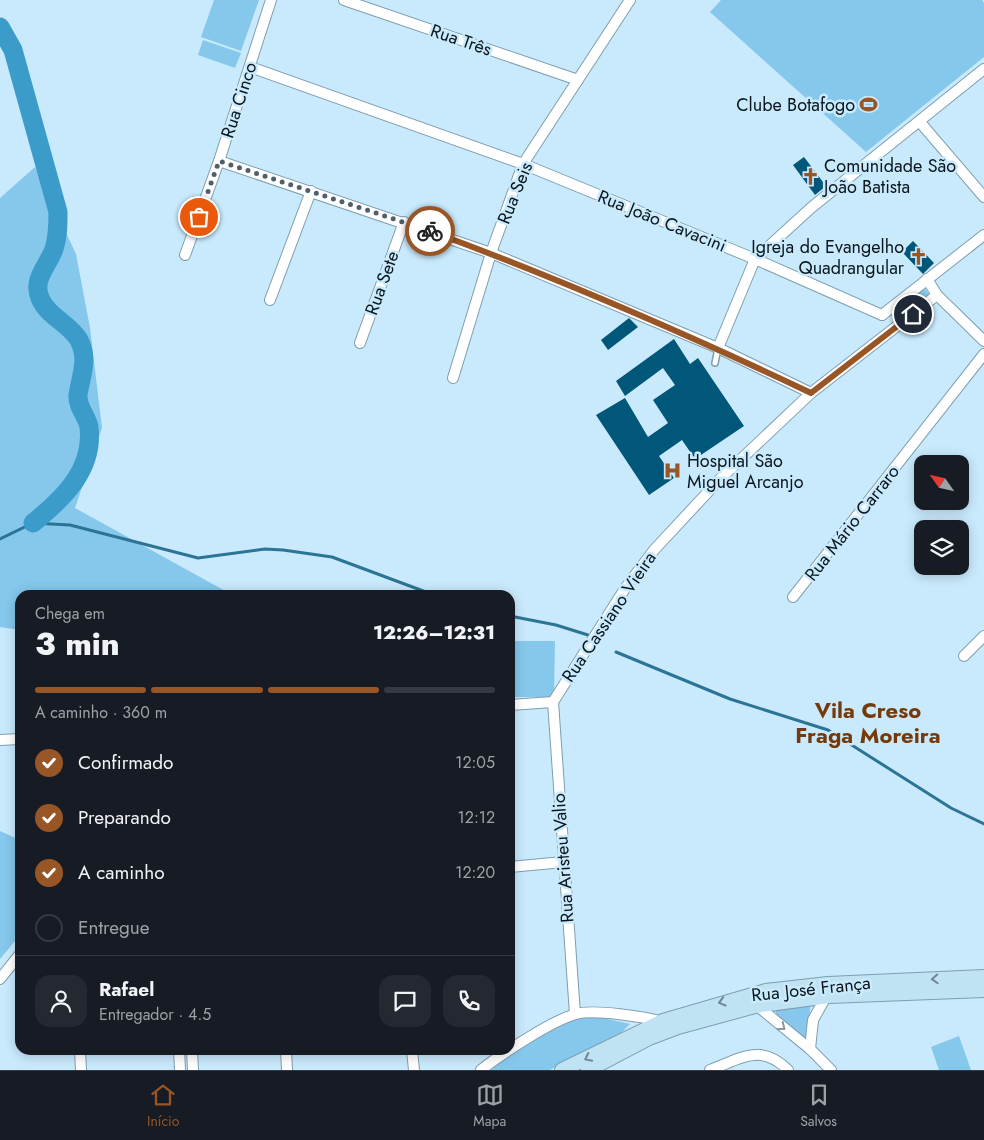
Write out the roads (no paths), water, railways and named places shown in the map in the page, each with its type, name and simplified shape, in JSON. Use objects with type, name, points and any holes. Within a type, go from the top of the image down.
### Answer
[{"type":"main road","name":"Rua José França","points":[[563,1070],[665,1026],[754,1000],[828,990],[984,977]]},
{"type":"main road","name":"Rua José França","points":[[828,990],[984,990]]},
{"type":"main road","name":"Rua José França","points":[[588,1070],[649,1038],[665,1026]]},
{"type":"street","name":"Rua Cinco","points":[[185,254],[219,161],[271,0]]},
{"type":"street","name":"Rua Três","points":[[344,0],[578,80]]},
{"type":"street","name":"Rua Seis","points":[[453,378],[491,253],[523,164],[630,0]]},
{"type":"street","name":"Rua João Cavacini","points":[[250,67],[523,164],[755,259],[882,314]]},
{"type":"street","points":[[718,348],[755,259],[812,207],[984,69]]},
{"type":"street","points":[[919,122],[984,197]]},
{"type":"street","points":[[219,161],[491,253],[718,348],[811,393]]},
{"type":"street","points":[[270,300],[310,191]]},
{"type":"street","name":"Rua Sete","points":[[360,343],[404,222]]},
{"type":"street","points":[[889,332],[882,314],[984,235]]},
{"type":"street","points":[[927,279],[937,295],[984,341]]},
{"type":"street","name":"Rua Cassiano Vieira","points":[[553,702],[601,626],[654,550],[722,478],[811,393],[937,295]]},
{"type":"street","name":"Rua Mário Carraro","points":[[794,597],[984,354]]},
{"type":"street","points":[[964,656],[984,636]]},
{"type":"street","points":[[515,705],[553,702]]},
{"type":"street","name":"Rua Aristeu Valio","points":[[553,702],[575,1014]]},
{"type":"street","points":[[0,740],[15,739]]},
{"type":"street","points":[[515,867],[563,862]]},
{"type":"street","points":[[0,979],[15,960]]},
{"type":"street","points":[[810,1049],[813,1020],[828,990]]},
{"type":"street","points":[[754,1000],[831,1070]]},
{"type":"street","points":[[515,1044],[575,1014],[598,1012],[665,1026]]},
{"type":"street","points":[[710,1070],[751,1055],[766,1054],[777,1059],[788,1070]]},
{"type":"street","points":[[80,1055],[81,1070]]},
{"type":"street","points":[[179,1055],[180,1070]]},
{"type":"street","points":[[192,1055],[193,1070]]},
{"type":"street","points":[[286,1055],[287,1070]]},
{"type":"street","points":[[412,1055],[414,1070]]},
{"type":"street","points":[[481,1070],[493,1055]]},
{"type":"lane","points":[[715,363],[718,348]]},
{"type":"waterway","points":[[0,27],[13,50],[58,212],[55,244],[39,279],[38,291],[43,304],[75,334],[82,347],[84,360],[78,399],[89,427],[87,456],[82,469],[66,493],[33,523]]},
{"type":"waterway","points":[[0,539],[33,523],[70,525],[198,558],[265,549],[283,550],[332,557],[421,590]]},
{"type":"waterway","points":[[515,617],[556,625],[588,635]]},
{"type":"waterway","points":[[616,652],[730,699],[828,730],[951,808],[984,824]]},
{"type":"place","name":"Clube Botafogo","points":[[869,105]]},
{"type":"place","name":"Comunidade São João Batista","points":[[810,176]]},
{"type":"place","name":"Igreja do Evangelho Quadrangular","points":[[918,257]]},
{"type":"place","name":"Hospital São Miguel Arcanjo","points":[[673,471]]},
{"type":"district","name":"Vila Creso Fraga Moreira","points":[[868,722]]}]
